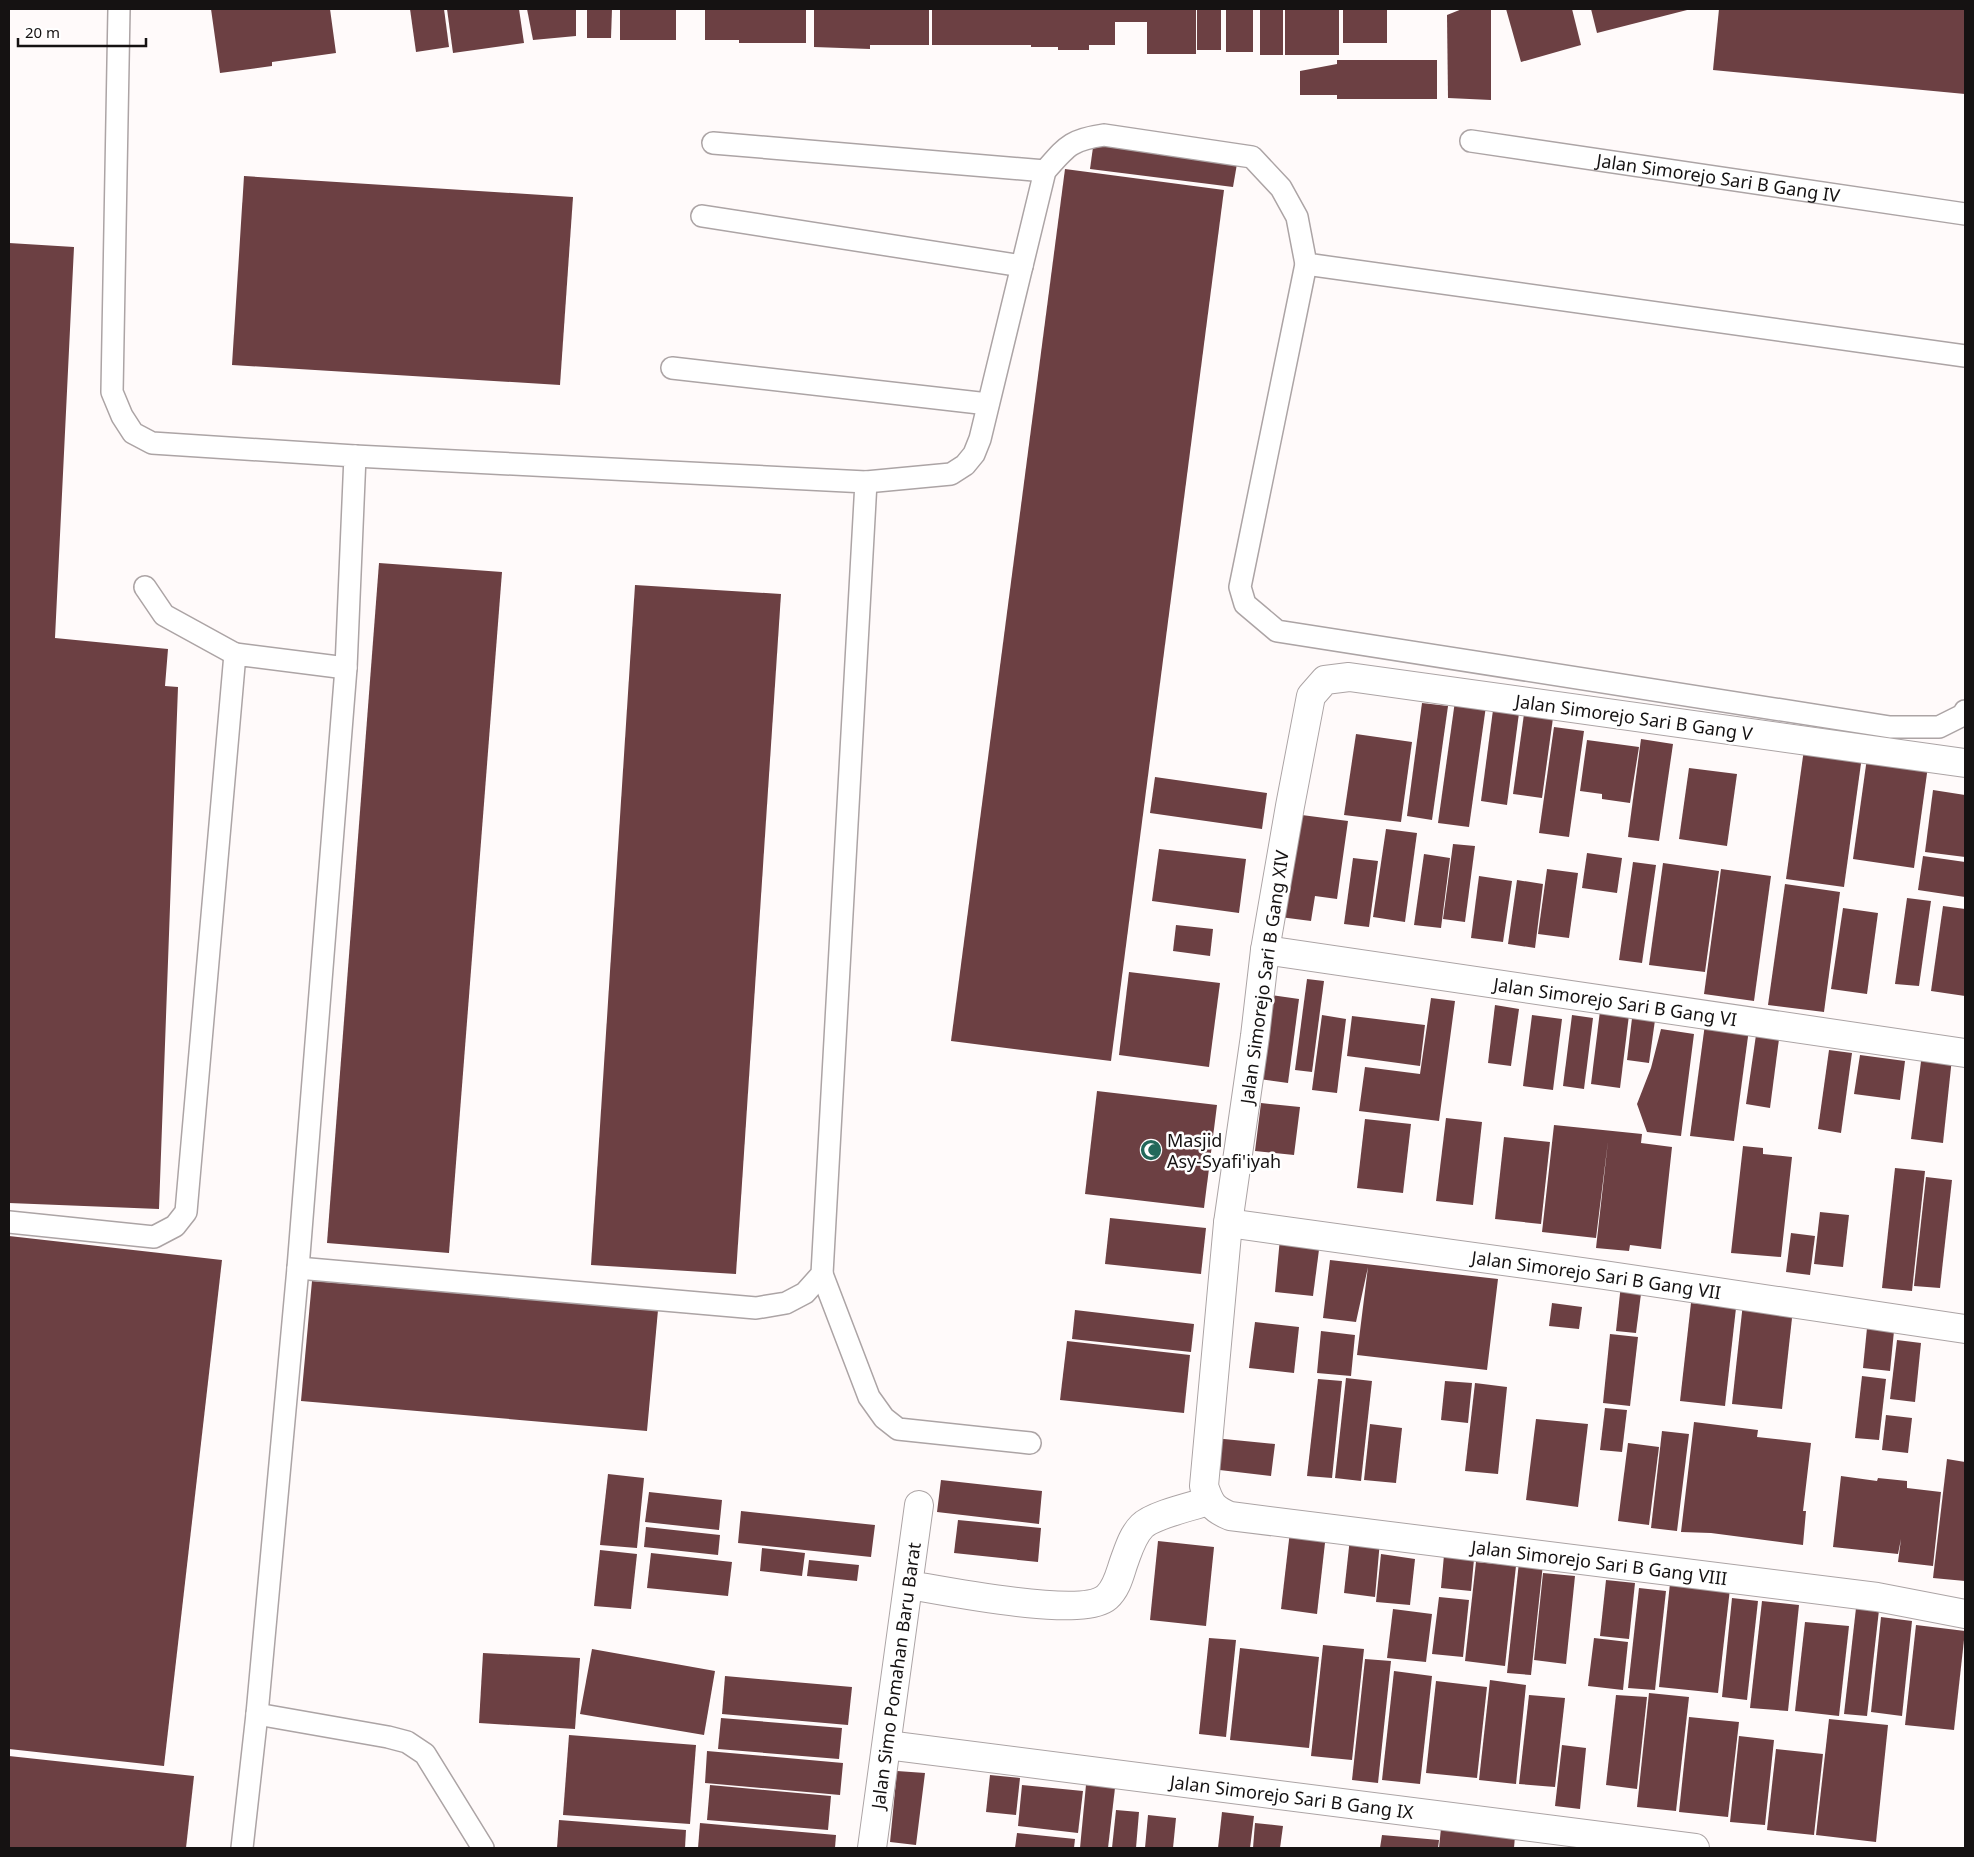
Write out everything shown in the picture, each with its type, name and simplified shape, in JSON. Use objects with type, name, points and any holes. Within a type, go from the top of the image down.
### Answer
[{"type":"street","name":"Jalan Simorejo Sari B Gang V","points":[[1311,696],[1325,680],[1349,678],[1965,763]]},
{"type":"street","name":"Jalan Simorejo Sari B Gang XIV","points":[[1220,1509],[1204,1486],[1228,1223],[1255,1036],[1265,950],[1311,696]]},
{"type":"street","name":"Jalan Simorejo Sari B Gang VI","points":[[1265,950],[1792,1026],[1965,1053]]},
{"type":"street","name":"Jalan Simorejo Sari B Gang VII","points":[[1228,1223],[1604,1275],[1965,1329]]},
{"type":"street","name":"Jalan Simo Pomahan Baru Barat","points":[[872,1848],[919,1504]]},
{"type":"street","points":[[909,1586],[1038,1604],[1074,1606],[1097,1602],[1106,1598],[1112,1591],[1119,1578],[1129,1547],[1143,1525],[1154,1518],[1220,1509]]},
{"type":"street","name":"Jalan Simorejo Sari B Gang VIII","points":[[1220,1509],[1877,1597],[1965,1614]]},
{"type":"street","name":"Jalan Simorejo Sari B Gang IX","points":[[887,1745],[1695,1848]]},
{"type":"lane","points":[[119,9],[112,392],[122,416],[133,433],[152,443],[355,456],[866,482],[952,474],[965,465],[974,454],[980,439],[1045,171],[1064,149],[1082,138],[1104,136],[1252,157],[1281,188],[1297,217],[1306,264],[1240,587],[1245,604],[1277,631],[1890,728],[1939,728],[1963,715],[1965,711]]},
{"type":"lane","name":"Jalan Simorejo Sari B Gang IV","points":[[1471,141],[1965,214]]},
{"type":"lane","points":[[713,143],[1045,171]]},
{"type":"lane","points":[[702,216],[1022,266]]},
{"type":"lane","points":[[1306,264],[1965,356]]},
{"type":"lane","points":[[672,368],[988,404]]},
{"type":"lane","points":[[242,1848],[257,1714],[298,1268],[346,668],[355,456]]},
{"type":"lane","points":[[866,482],[822,1274],[868,1397],[884,1418],[898,1429],[1030,1443]]},
{"type":"lane","points":[[145,587],[164,615],[235,654],[346,668]]},
{"type":"lane","points":[[9,1222],[154,1237],[176,1226],[186,1212],[235,654]]},
{"type":"lane","points":[[298,1268],[756,1308],[786,1303],[805,1293],[822,1274]]},
{"type":"lane","points":[[257,1714],[407,1742],[425,1754],[483,1848]]},
{"type":"building","points":[[211,9],[330,9],[336,53],[272,62],[272,66],[220,73]]},
{"type":"building","points":[[410,9],[444,9],[449,47],[416,52]]},
{"type":"building","points":[[447,9],[519,9],[524,43],[453,53]]},
{"type":"building","points":[[527,9],[576,9],[576,36],[533,40]]},
{"type":"building","points":[[587,9],[612,9],[611,38],[587,38]]},
{"type":"building","points":[[620,9],[676,9],[676,40],[620,40]]},
{"type":"building","points":[[705,9],[806,9],[806,43],[739,43],[739,40],[705,40]]},
{"type":"building","points":[[814,9],[929,9],[929,45],[870,45],[870,49],[814,47]]},
{"type":"building","points":[[932,9],[1196,9],[1196,54],[1147,54],[1147,22],[1115,22],[1115,45],[1089,45],[1089,50],[1058,50],[1058,47],[1031,47],[1031,45],[932,45]]},
{"type":"building","points":[[1197,9],[1221,9],[1221,50],[1197,50]]},
{"type":"building","points":[[1226,9],[1253,9],[1253,52],[1226,52]]},
{"type":"building","points":[[1260,9],[1283,9],[1283,55],[1260,55]]},
{"type":"building","points":[[1285,9],[1339,9],[1339,55],[1285,55]]},
{"type":"building","points":[[1343,9],[1387,9],[1387,43],[1343,43]]},
{"type":"building","points":[[1462,9],[1491,9],[1491,100],[1448,98],[1447,15]]},
{"type":"building","points":[[1506,9],[1572,9],[1581,45],[1521,62]]},
{"type":"building","points":[[1591,9],[1691,9],[1597,33]]},
{"type":"building","points":[[1719,9],[1965,9],[1965,94],[1713,70]]},
{"type":"building","points":[[1337,60],[1437,60],[1437,99],[1337,99],[1337,95],[1300,95],[1300,71],[1337,64]]},
{"type":"building","points":[[1094,140],[1238,158],[1233,187],[1090,169]]},
{"type":"building","points":[[1065,169],[1224,190],[1111,1061],[951,1041]]},
{"type":"building","points":[[244,176],[573,197],[560,385],[232,365]]},
{"type":"building","points":[[9,243],[74,247],[55,638],[168,649],[165,686],[178,687],[159,1209],[9,1203]]},
{"type":"building","points":[[379,563],[502,572],[449,1253],[327,1243]]},
{"type":"building","points":[[635,585],[781,594],[736,1274],[591,1265]]},
{"type":"building","points":[[1455,701],[1486,706],[1469,827],[1438,823]]},
{"type":"building","points":[[1422,703],[1448,706],[1432,820],[1407,816]]},
{"type":"building","points":[[1493,710],[1519,713],[1507,805],[1481,801]]},
{"type":"building","points":[[1524,714],[1553,718],[1542,798],[1513,794]]},
{"type":"building","points":[[1554,727],[1584,731],[1569,837],[1539,833]]},
{"type":"building","points":[[1356,734],[1412,742],[1401,822],[1344,815]]},
{"type":"building","points":[[1641,739],[1673,744],[1659,841],[1628,837]]},
{"type":"building","points":[[1587,740],[1639,747],[1630,803],[1602,799],[1602,794],[1580,791]]},
{"type":"building","points":[[1805,742],[1863,749],[1844,887],[1786,879]]},
{"type":"building","points":[[1867,758],[1928,766],[1914,868],[1853,859]]},
{"type":"building","points":[[1689,768],[1737,774],[1727,846],[1679,839]]},
{"type":"building","points":[[1155,777],[1267,793],[1262,829],[1150,813]]},
{"type":"building","points":[[1933,790],[1965,795],[1965,857],[1925,852]]},
{"type":"building","points":[[1294,814],[1348,821],[1337,899],[1315,896],[1311,921],[1280,917]]},
{"type":"building","points":[[1386,829],[1417,833],[1405,922],[1373,917]]},
{"type":"building","points":[[1453,844],[1475,846],[1465,922],[1443,919]]},
{"type":"building","points":[[1159,849],[1246,859],[1239,913],[1152,901]]},
{"type":"building","points":[[1587,853],[1622,858],[1617,893],[1582,888]]},
{"type":"building","points":[[1424,854],[1450,858],[1441,928],[1414,925]]},
{"type":"building","points":[[1923,856],[1965,862],[1965,897],[1918,890]]},
{"type":"building","points":[[1353,858],[1378,861],[1369,927],[1344,924]]},
{"type":"building","points":[[1633,862],[1656,865],[1642,963],[1619,960]]},
{"type":"building","points":[[1663,863],[1719,871],[1705,972],[1649,965]]},
{"type":"building","points":[[1547,869],[1578,873],[1569,938],[1538,934]]},
{"type":"building","points":[[1721,869],[1771,876],[1754,1001],[1704,994]]},
{"type":"building","points":[[1479,876],[1512,881],[1503,942],[1471,938]]},
{"type":"building","points":[[1517,880],[1543,884],[1535,948],[1508,944]]},
{"type":"building","points":[[1785,884],[1840,892],[1824,1012],[1768,1005]]},
{"type":"building","points":[[1907,898],[1931,901],[1919,986],[1895,984]]},
{"type":"building","points":[[1943,906],[1965,909],[1965,996],[1931,991]]},
{"type":"building","points":[[1843,908],[1878,913],[1867,994],[1831,989]]},
{"type":"building","points":[[1176,925],[1213,929],[1210,956],[1173,951]]},
{"type":"building","points":[[1129,972],[1220,983],[1209,1067],[1119,1055]]},
{"type":"building","points":[[1307,979],[1324,981],[1312,1072],[1295,1070]]},
{"type":"building","points":[[1271,995],[1299,999],[1288,1083],[1259,1079]]},
{"type":"building","points":[[1431,998],[1455,1001],[1439,1121],[1359,1111],[1365,1067],[1420,1074]]},
{"type":"building","points":[[1495,1005],[1519,1009],[1511,1066],[1488,1063]]},
{"type":"building","points":[[1633,1010],[1656,1013],[1649,1063],[1627,1060]]},
{"type":"building","points":[[1600,1011],[1629,1015],[1620,1088],[1591,1084]]},
{"type":"building","points":[[1322,1015],[1346,1019],[1337,1093],[1312,1090]]},
{"type":"building","points":[[1532,1015],[1562,1019],[1553,1090],[1523,1086]]},
{"type":"building","points":[[1572,1015],[1593,1018],[1584,1089],[1563,1086]]},
{"type":"building","points":[[1352,1016],[1425,1025],[1420,1066],[1347,1056]]},
{"type":"building","points":[[1705,1024],[1749,1029],[1734,1141],[1690,1136]]},
{"type":"building","points":[[1661,1029],[1694,1034],[1681,1136],[1647,1132],[1637,1104],[1651,1068]]},
{"type":"building","points":[[1756,1035],[1779,1039],[1770,1108],[1746,1104]]},
{"type":"building","points":[[1829,1050],[1852,1053],[1841,1133],[1818,1129]]},
{"type":"building","points":[[1922,1054],[1952,1058],[1943,1143],[1911,1139]]},
{"type":"building","points":[[1860,1055],[1905,1061],[1900,1100],[1854,1094]]},
{"type":"building","name":"Masjid Asy-Syafi'iyah","points":[[1097,1091],[1217,1105],[1204,1208],[1085,1194]]},
{"type":"building","points":[[1261,1103],[1300,1107],[1294,1155],[1255,1151]]},
{"type":"building","points":[[1446,1118],[1482,1122],[1473,1205],[1436,1201]]},
{"type":"building","points":[[1365,1119],[1411,1124],[1403,1193],[1357,1188]]},
{"type":"building","points":[[1554,1125],[1642,1134],[1641,1143],[1672,1147],[1661,1249],[1630,1245],[1629,1251],[1596,1248],[1608,1141],[1596,1238],[1542,1232]]},
{"type":"building","points":[[1504,1137],[1550,1142],[1541,1224],[1495,1219]]},
{"type":"building","points":[[1743,1146],[1763,1148],[1763,1154],[1792,1157],[1781,1257],[1731,1253]]},
{"type":"building","points":[[1895,1168],[1925,1171],[1912,1291],[1882,1288]]},
{"type":"building","points":[[1926,1177],[1952,1180],[1940,1288],[1914,1286]]},
{"type":"building","points":[[1820,1212],[1849,1215],[1843,1267],[1814,1264]]},
{"type":"building","points":[[1110,1218],[1206,1228],[1201,1274],[1105,1264]]},
{"type":"building","points":[[1791,1233],[1815,1236],[1810,1275],[1786,1272]]},
{"type":"building","points":[[9,1236],[222,1260],[164,1766],[9,1749]]},
{"type":"building","points":[[1280,1238],[1320,1242],[1313,1296],[1275,1292]]},
{"type":"building","points":[[1330,1260],[1498,1279],[1487,1370],[1357,1355],[1368,1267],[1356,1322],[1323,1318]]},
{"type":"building","points":[[312,1281],[658,1310],[647,1431],[301,1401]]},
{"type":"building","points":[[1621,1284],[1642,1286],[1636,1333],[1616,1331]]},
{"type":"building","points":[[1552,1303],[1582,1307],[1579,1329],[1549,1326]]},
{"type":"building","points":[[1691,1303],[1736,1308],[1725,1406],[1680,1401]]},
{"type":"building","points":[[1743,1303],[1793,1309],[1782,1409],[1732,1404]]},
{"type":"building","points":[[1075,1310],[1194,1324],[1191,1352],[1072,1339]]},
{"type":"building","points":[[1255,1322],[1299,1327],[1294,1373],[1249,1368]]},
{"type":"building","points":[[1867,1328],[1894,1331],[1890,1371],[1863,1368]]},
{"type":"building","points":[[1321,1331],[1355,1335],[1351,1376],[1317,1373]]},
{"type":"building","points":[[1610,1334],[1638,1337],[1630,1406],[1603,1403]]},
{"type":"building","points":[[1897,1340],[1921,1343],[1915,1402],[1890,1399]]},
{"type":"building","points":[[1067,1341],[1190,1355],[1184,1413],[1060,1400]]},
{"type":"building","points":[[1862,1376],[1886,1379],[1879,1440],[1855,1438]]},
{"type":"building","points":[[1346,1378],[1372,1381],[1361,1481],[1335,1478]]},
{"type":"building","points":[[1318,1379],[1342,1381],[1332,1478],[1307,1476]]},
{"type":"building","points":[[1445,1381],[1472,1383],[1468,1423],[1441,1420]]},
{"type":"building","points":[[1475,1383],[1507,1387],[1498,1474],[1465,1471]]},
{"type":"building","points":[[1605,1408],[1627,1410],[1622,1452],[1600,1450]]},
{"type":"building","points":[[1886,1415],[1912,1418],[1908,1453],[1882,1450]]},
{"type":"building","points":[[1536,1419],[1588,1424],[1578,1507],[1526,1500]]},
{"type":"building","points":[[1694,1422],[1758,1430],[1757,1437],[1811,1443],[1803,1511],[1806,1511],[1803,1545],[1711,1533],[1681,1532]]},
{"type":"building","points":[[1370,1424],[1402,1428],[1396,1483],[1364,1480]]},
{"type":"building","points":[[1662,1431],[1689,1434],[1677,1531],[1651,1528]]},
{"type":"building","points":[[1214,1438],[1275,1444],[1271,1476],[1211,1469]]},
{"type":"building","points":[[1628,1443],[1659,1447],[1649,1525],[1618,1521]]},
{"type":"building","points":[[1947,1459],[1965,1462],[1965,1581],[1933,1578]]},
{"type":"building","points":[[608,1474],[644,1478],[637,1548],[600,1545]]},
{"type":"building","points":[[1841,1476],[1877,1481],[1878,1478],[1907,1481],[1907,1488],[1941,1492],[1933,1566],[1898,1562],[1901,1539],[1898,1554],[1833,1547]]},
{"type":"building","points":[[941,1480],[1042,1491],[1039,1524],[937,1512]]},
{"type":"building","points":[[649,1492],[722,1500],[719,1530],[645,1522]]},
{"type":"building","points":[[741,1511],[875,1525],[871,1557],[738,1543]]},
{"type":"building","points":[[958,1520],[1041,1528],[1038,1562],[954,1553]]},
{"type":"building","points":[[646,1527],[720,1535],[718,1555],[644,1547]]},
{"type":"building","points":[[1290,1531],[1326,1534],[1317,1614],[1281,1609]]},
{"type":"building","points":[[1350,1538],[1380,1541],[1375,1597],[1344,1593]]},
{"type":"building","points":[[1158,1541],[1214,1547],[1206,1626],[1150,1620]]},
{"type":"building","points":[[762,1548],[805,1553],[802,1576],[760,1571]]},
{"type":"building","points":[[600,1550],[637,1554],[631,1609],[594,1606]]},
{"type":"building","points":[[651,1553],[732,1562],[728,1596],[647,1588]]},
{"type":"building","points":[[1381,1554],[1415,1559],[1410,1605],[1376,1602]]},
{"type":"building","points":[[1444,1555],[1474,1559],[1471,1591],[1441,1588]]},
{"type":"building","points":[[809,1560],[859,1565],[857,1581],[807,1576]]},
{"type":"building","points":[[1476,1562],[1516,1566],[1505,1666],[1465,1661]]},
{"type":"building","points":[[1519,1562],[1543,1564],[1531,1675],[1507,1673]]},
{"type":"building","points":[[1543,1573],[1575,1576],[1566,1664],[1534,1660]]},
{"type":"building","points":[[1671,1574],[1731,1580],[1718,1693],[1659,1687]]},
{"type":"building","points":[[1606,1580],[1635,1583],[1629,1639],[1600,1636]]},
{"type":"building","points":[[1639,1588],[1666,1591],[1655,1690],[1628,1688]]},
{"type":"building","points":[[1439,1597],[1469,1600],[1463,1657],[1432,1654]]},
{"type":"building","points":[[1732,1598],[1758,1601],[1747,1700],[1722,1697]]},
{"type":"building","points":[[1762,1601],[1799,1605],[1788,1711],[1750,1708]]},
{"type":"building","points":[[1856,1608],[1879,1610],[1867,1716],[1844,1714]]},
{"type":"building","points":[[1393,1609],[1432,1614],[1426,1662],[1387,1658]]},
{"type":"building","points":[[1881,1617],[1912,1621],[1902,1716],[1871,1712]]},
{"type":"building","points":[[1805,1622],[1849,1626],[1839,1716],[1795,1711]]},
{"type":"building","points":[[1916,1625],[1965,1631],[1954,1730],[1905,1725]]},
{"type":"building","points":[[1209,1638],[1236,1640],[1226,1737],[1199,1734]]},
{"type":"building","points":[[1594,1638],[1628,1642],[1623,1690],[1588,1686]]},
{"type":"building","points":[[1323,1645],[1364,1649],[1352,1760],[1311,1756]]},
{"type":"building","points":[[1240,1648],[1319,1657],[1309,1748],[1230,1740]]},
{"type":"building","points":[[592,1649],[715,1671],[704,1735],[580,1714]]},
{"type":"building","points":[[483,1653],[580,1658],[575,1729],[479,1723]]},
{"type":"building","points":[[1365,1659],[1391,1661],[1378,1783],[1352,1780]]},
{"type":"building","points":[[1394,1671],[1432,1676],[1420,1784],[1382,1780]]},
{"type":"building","points":[[725,1676],[852,1687],[848,1725],[722,1714]]},
{"type":"building","points":[[1490,1680],[1526,1685],[1516,1784],[1479,1780]]},
{"type":"building","points":[[1436,1681],[1487,1687],[1477,1778],[1426,1773]]},
{"type":"building","points":[[1649,1693],[1689,1697],[1676,1811],[1637,1807]]},
{"type":"building","points":[[1529,1695],[1565,1698],[1555,1787],[1519,1784]]},
{"type":"building","points":[[1616,1695],[1647,1697],[1637,1789],[1606,1785]]},
{"type":"building","points":[[1689,1717],[1739,1722],[1728,1817],[1679,1812]]},
{"type":"building","points":[[721,1718],[842,1728],[839,1759],[718,1749]]},
{"type":"building","points":[[1829,1719],[1888,1725],[1876,1842],[1816,1835]]},
{"type":"building","points":[[569,1735],[696,1745],[690,1824],[563,1815]]},
{"type":"building","points":[[1739,1736],[1774,1740],[1765,1825],[1730,1822]]},
{"type":"building","points":[[1562,1745],[1586,1748],[1580,1809],[1555,1806]]},
{"type":"building","points":[[1776,1749],[1823,1754],[1814,1835],[1767,1830]]},
{"type":"building","points":[[707,1751],[843,1763],[840,1795],[705,1783]]},
{"type":"building","points":[[9,1756],[194,1776],[186,1848],[9,1848]]},
{"type":"building","points":[[897,1771],[925,1773],[916,1845],[890,1842]]},
{"type":"building","points":[[990,1775],[1020,1778],[1016,1815],[986,1812]]},
{"type":"building","points":[[710,1785],[831,1796],[828,1830],[707,1820]]},
{"type":"building","points":[[1022,1785],[1083,1791],[1078,1833],[1018,1826]]},
{"type":"building","points":[[1086,1785],[1115,1788],[1108,1848],[1080,1848]]},
{"type":"building","points":[[1116,1810],[1139,1812],[1136,1848],[1112,1848]]},
{"type":"building","points":[[1222,1812],[1254,1816],[1250,1848],[1218,1848]]},
{"type":"building","points":[[1148,1815],[1176,1818],[1173,1848],[1145,1848]]},
{"type":"building","points":[[559,1820],[686,1830],[685,1848],[557,1848]]},
{"type":"building","points":[[700,1823],[836,1835],[835,1848],[698,1848]]},
{"type":"building","points":[[1255,1823],[1283,1826],[1280,1848],[1253,1848]]},
{"type":"building","points":[[1441,1828],[1515,1836],[1514,1848],[1439,1848]]},
{"type":"building","points":[[1017,1833],[1075,1839],[1074,1848],[1015,1848]]},
{"type":"building","points":[[1382,1835],[1439,1840],[1438,1848],[1380,1848]]},
{"type":"place","name":"Masjid Asy-Syafi'iyah","points":[[1151,1150]]}]
